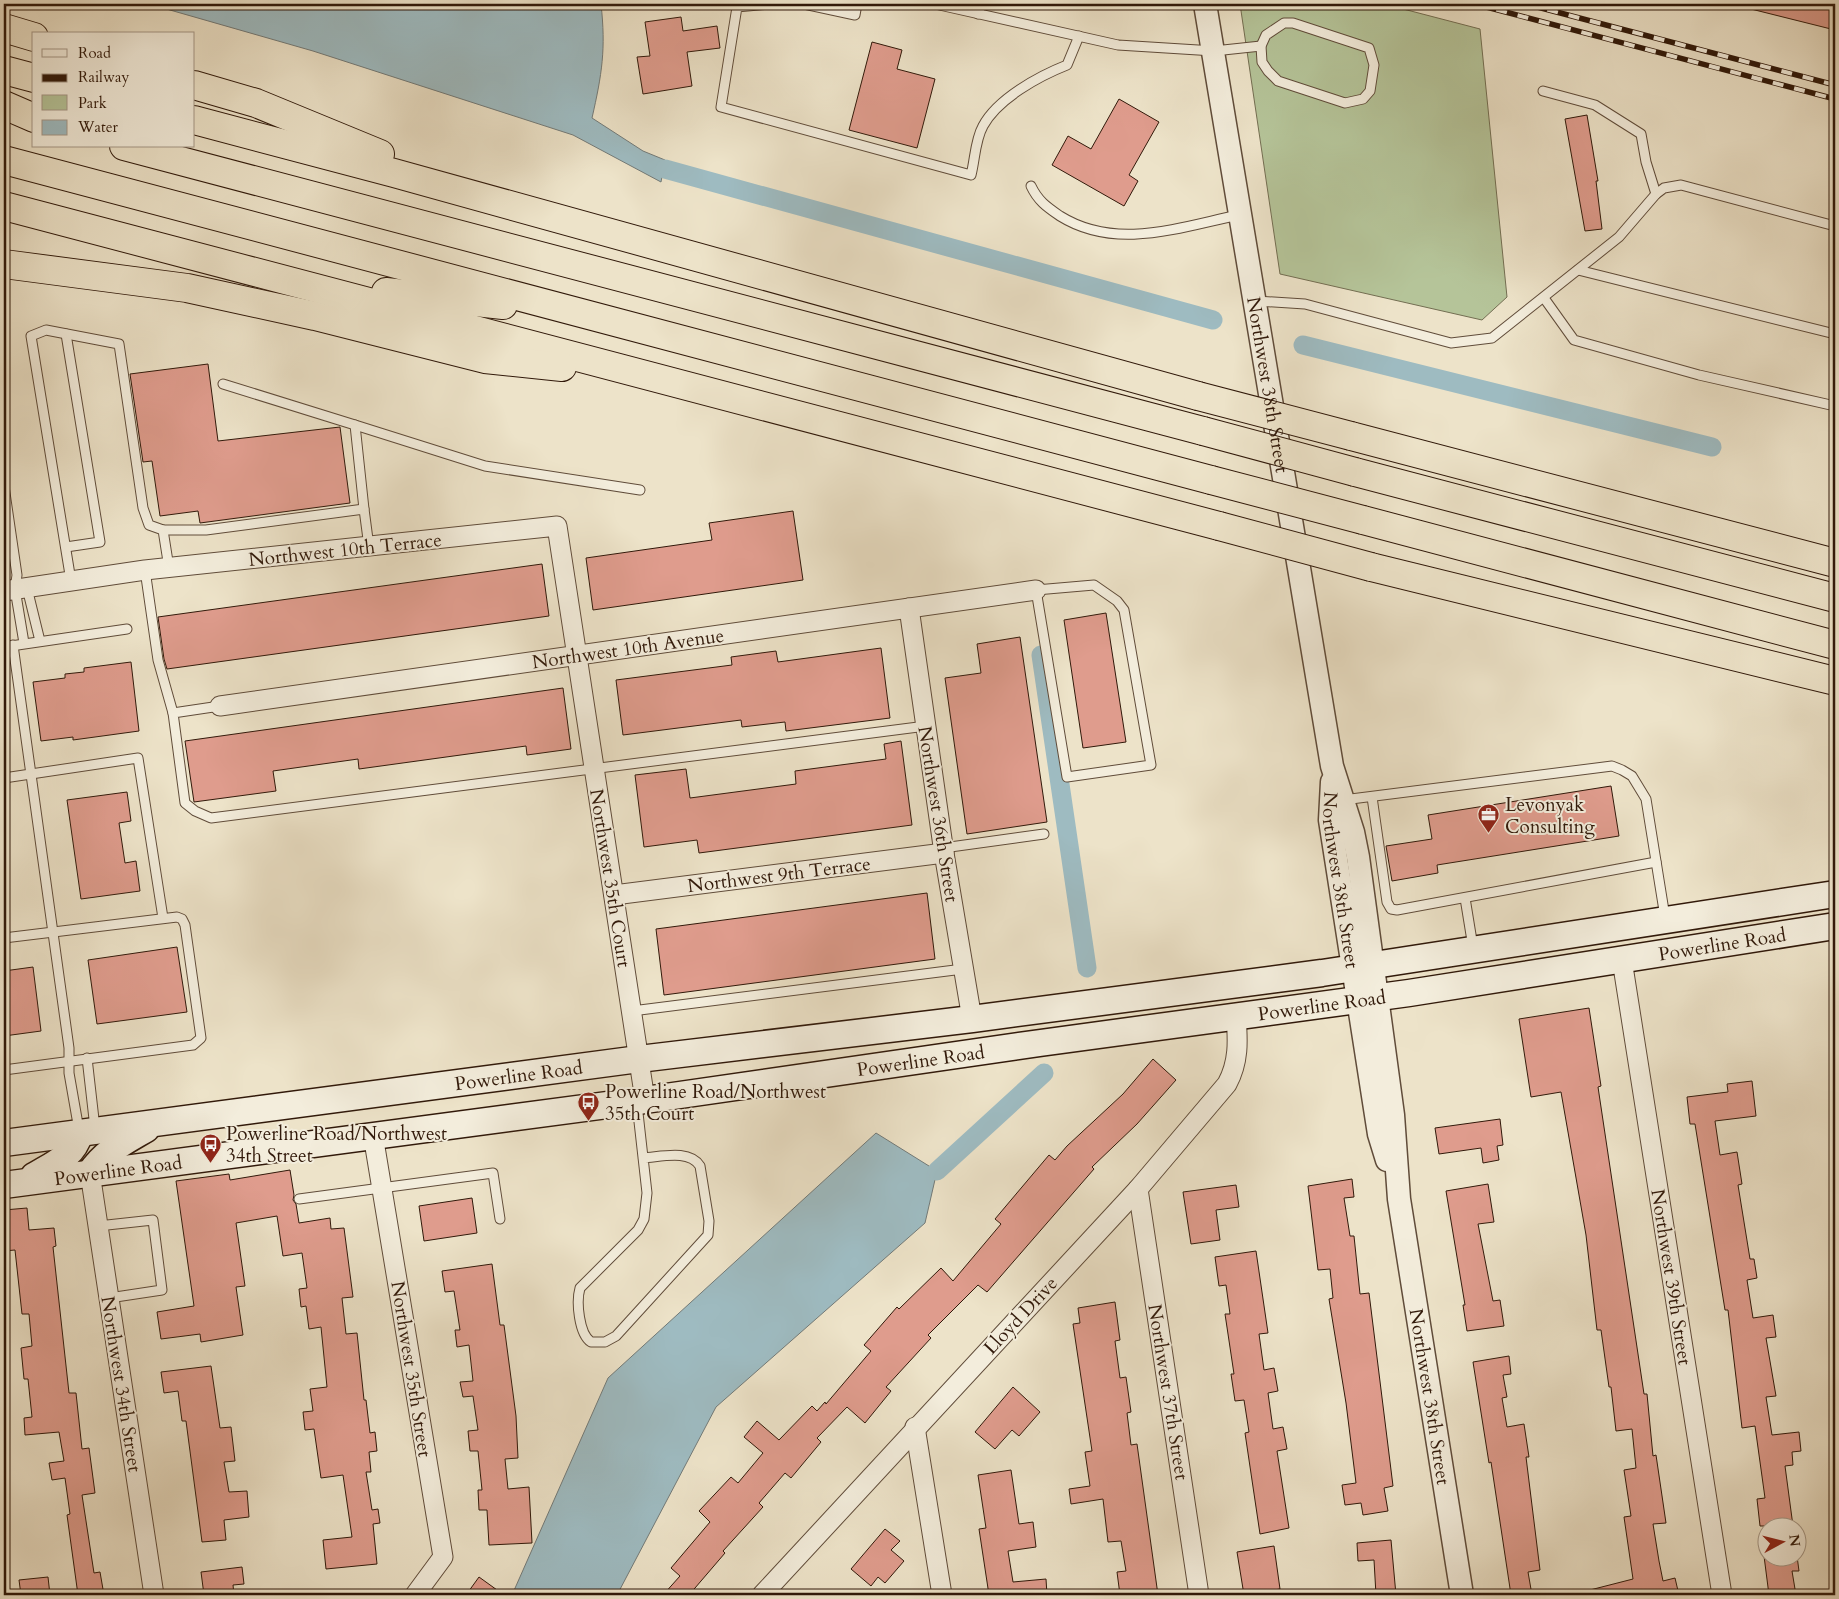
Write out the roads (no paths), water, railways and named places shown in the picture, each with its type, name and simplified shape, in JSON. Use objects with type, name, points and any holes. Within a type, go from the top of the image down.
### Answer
[{"type":"highway","points":[[4,28],[32,36]]},
{"type":"highway","points":[[4,70],[32,77]]},
{"type":"highway","points":[[195,85],[256,103],[495,201]]},
{"type":"highway","points":[[4,105],[32,117]]},
{"type":"highway","points":[[4,114],[32,121]]},
{"type":"highway","points":[[195,120],[495,201],[1198,396],[1835,564]]},
{"type":"highway","points":[[132,148],[1835,598]]},
{"type":"highway","points":[[4,160],[1835,645]]},
{"type":"highway","points":[[4,206],[1371,566],[1835,681]]},
{"type":"highway","points":[[4,264],[187,288],[315,316],[485,359],[651,376]]},
{"type":"highway","points":[[293,282],[596,316]]},
{"type":"main road","name":"Powerline Road","points":[[4,1143],[639,1059],[972,1019],[1362,967],[1835,894]]},
{"type":"main road","name":"Powerline Road","points":[[12,1184],[640,1100],[1367,999],[1831,926]]},
{"type":"main road","points":[[90,1173],[100,1158],[112,1148],[158,1123]]},
{"type":"main road","points":[[12,1184],[63,1160],[88,1132]]},
{"type":"street","name":"Northwest 38th Street","points":[[1205,4],[1242,215],[1332,766],[1358,857],[1362,967]]},
{"type":"street","name":"Northwest 10th Terrace","points":[[15,589],[145,570],[557,526],[575,655]]},
{"type":"street","name":"Northwest 10th Avenue","points":[[220,706],[1036,590]]},
{"type":"street","name":"Northwest 36th Street","points":[[909,608],[944,850],[972,1019]]},
{"type":"street","name":"Northwest 35th Court","points":[[575,655],[632,1011],[639,1059],[640,1100]]},
{"type":"street","name":"Northwest 38th Street","points":[[1332,766],[1330,820],[1362,967],[1367,999],[1379,1134],[1399,1199],[1462,1595]]},
{"type":"street","name":"Northwest 9th Terrace","points":[[614,895],[944,850]]},
{"type":"street","name":"Northwest 39th Street","points":[[1622,960],[1722,1595]]},
{"type":"street","name":"Lloyd Drive","points":[[762,1595],[915,1427],[1138,1188],[1227,1084],[1234,1069],[1238,1051],[1236,1016]]},
{"type":"street","name":"Northwest 35th Street","points":[[374,1135],[443,1557],[415,1595]]},
{"type":"street","name":"Northwest 34th Street","points":[[90,1173],[154,1595]]},
{"type":"street","name":"Northwest 37th Street","points":[[1138,1188],[1199,1595]]},
{"type":"street","points":[[915,1427],[942,1595]]},
{"type":"lane","points":[[769,4],[737,7],[721,107],[971,175],[983,125],[1008,99],[1026,86],[1067,65],[1079,36]]},
{"type":"lane","points":[[804,4],[855,15],[857,4]]},
{"type":"lane","points":[[935,4],[1118,45],[1214,51],[1261,46]]},
{"type":"lane","points":[[978,14],[981,4]]},
{"type":"lane","points":[[1284,22],[1363,44],[1369,48],[1374,65],[1370,92],[1363,99],[1345,103],[1278,81],[1262,62],[1261,46],[1266,35],[1284,22]]},
{"type":"lane","points":[[1543,92],[1595,105],[1641,134],[1646,162],[1656,194]]},
{"type":"lane","points":[[1256,301],[1305,304],[1452,343],[1492,338],[1619,237],[1656,194],[1664,188],[1681,185],[1835,226]]},
{"type":"lane","points":[[1031,186],[1037,198],[1046,207],[1075,225],[1107,233],[1141,235],[1242,215]]},
{"type":"lane","points":[[1578,270],[1835,334]]},
{"type":"lane","points":[[1544,298],[1574,340],[1699,375],[1835,406]]},
{"type":"lane","points":[[71,581],[31,336],[46,330],[119,344],[143,508],[149,524],[163,530],[206,530],[364,509]]},
{"type":"lane","points":[[66,334],[100,542],[66,547]]},
{"type":"lane","points":[[223,384],[485,466],[640,490]]},
{"type":"lane","points":[[355,425],[369,547]]},
{"type":"lane","points":[[4,486],[8,541],[18,575],[15,589],[24,643]]},
{"type":"lane","points":[[163,530],[169,568]]},
{"type":"lane","points":[[145,570],[158,660],[172,713],[185,803],[195,811],[211,818],[926,726]]},
{"type":"lane","points":[[1094,585],[1116,601],[1124,610],[1151,765],[1067,777],[1036,590],[1094,585]]},
{"type":"lane","points":[[15,589],[40,641]]},
{"type":"lane","points":[[88,1132],[68,1061],[69,1048],[30,774],[8,646],[127,629]]},
{"type":"lane","points":[[172,713],[220,706]]},
{"type":"lane","points":[[4,778],[138,758],[163,918]]},
{"type":"lane","points":[[1343,800],[1612,766],[1632,776],[1646,799],[1665,920]]},
{"type":"lane","points":[[1372,797],[1387,902],[1391,909],[1397,910],[1465,898],[1656,862]]},
{"type":"lane","points":[[944,850],[1044,834]]},
{"type":"lane","points":[[1465,898],[1474,950]]},
{"type":"lane","points":[[4,938],[163,918],[177,917],[182,919],[185,925],[201,1038],[193,1045],[4,1070]]},
{"type":"lane","points":[[632,1011],[964,969]]},
{"type":"lane","points":[[87,1058],[88,1132]]},
{"type":"lane","points":[[640,1100],[643,1158],[647,1193],[644,1218],[638,1230],[583,1284],[578,1293],[584,1335],[591,1342],[605,1342],[616,1336],[708,1235],[709,1221],[700,1166],[697,1160],[684,1155],[643,1158]]},
{"type":"lane","points":[[299,1199],[493,1173],[500,1219]]},
{"type":"lane","points":[[98,1226],[153,1220],[162,1290],[109,1298]]},
{"type":"water","points":[[149,4],[601,4],[602,61],[592,118],[643,151],[665,160],[661,182],[573,135],[313,51]]},
{"type":"water","points":[[876,1133],[937,1171],[925,1223],[716,1407],[617,1595],[512,1595],[608,1378]]},
{"type":"waterway","points":[[665,169],[1213,320]]},
{"type":"waterway","points":[[1303,345],[1712,447]]},
{"type":"waterway","points":[[1041,655],[1087,968]]},
{"type":"waterway","points":[[937,1171],[1044,1073]]},
{"type":"railway","points":[[1475,4],[1835,99]]},
{"type":"railway","points":[[1526,4],[1835,85]]},
{"type":"place","name":"Levonyak Consulting","points":[[1489,834]]},
{"type":"place","name":"Powerline Road/Northwest 35th Court","points":[[589,1121]]},
{"type":"place","name":"Powerline Road/Northwest 34th Street","points":[[210,1163]]}]
